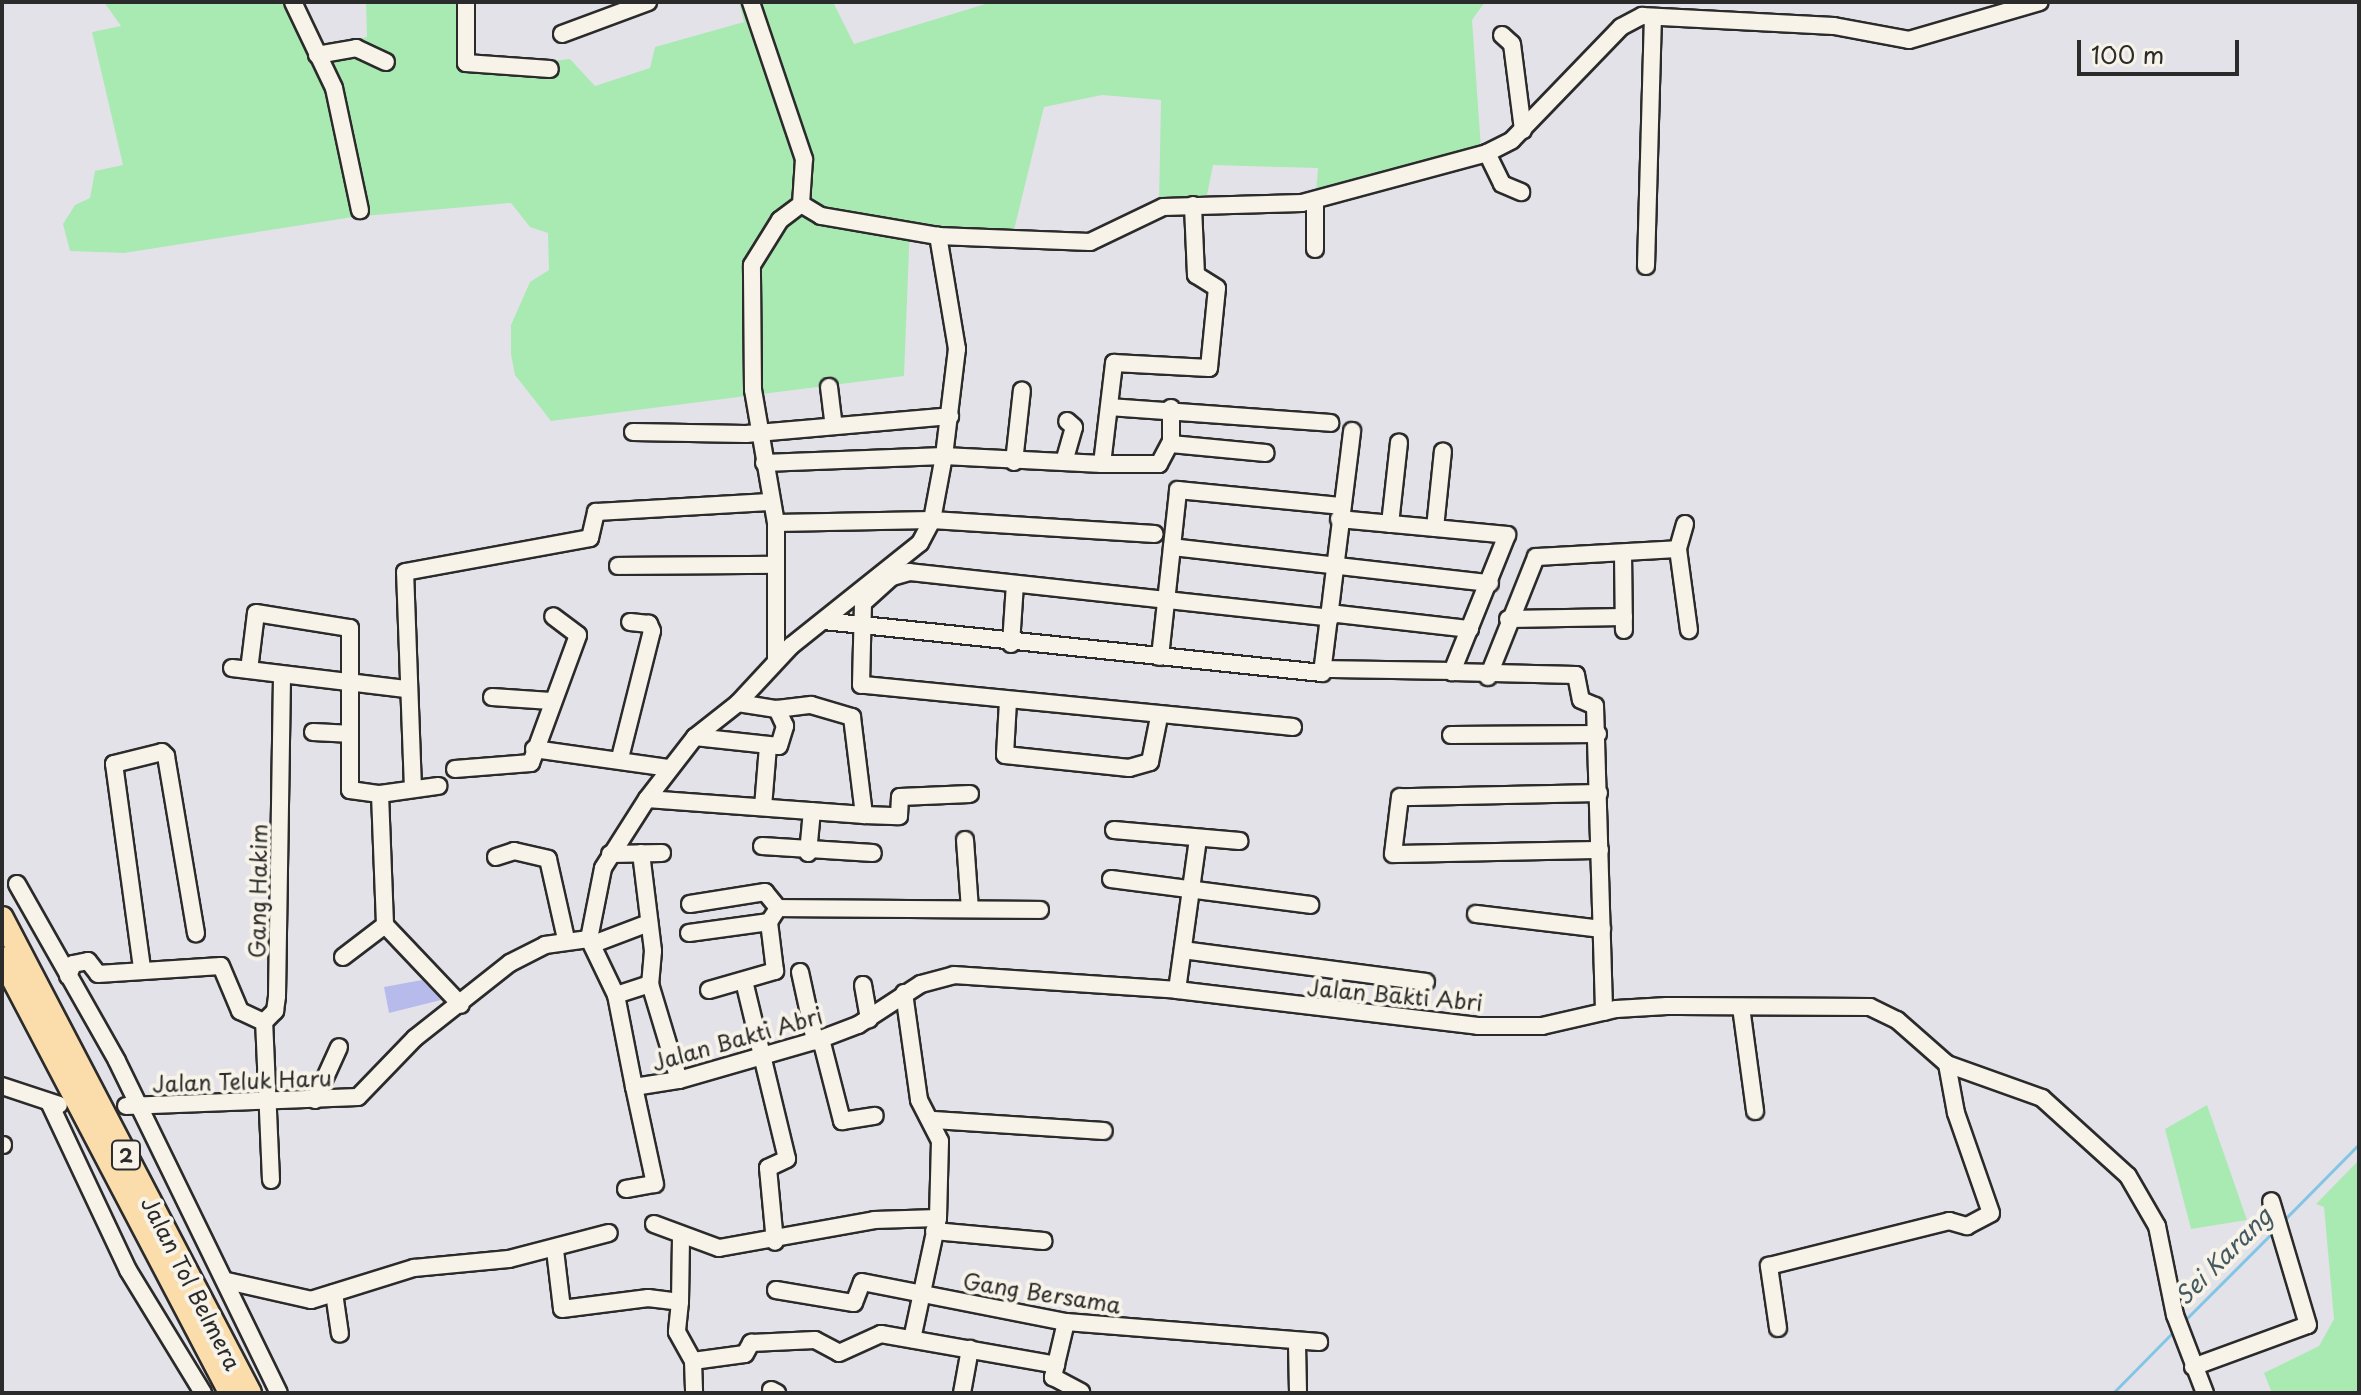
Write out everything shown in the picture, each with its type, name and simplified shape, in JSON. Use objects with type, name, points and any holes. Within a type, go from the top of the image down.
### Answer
[{"type":"highway","name":"Jalan Tol Belmera","points":[[2,918],[250,1393]]},
{"type":"highway","name":"Jalan Tol Belmera","points":[[2,958],[230,1393]]},
{"type":"street","points":[[293,2],[334,88],[360,210]]},
{"type":"street","points":[[466,2],[466,63],[550,69]]},
{"type":"street","points":[[562,34],[648,2]]},
{"type":"street","points":[[751,2],[804,159],[801,204],[780,220],[752,265],[758,431],[776,523],[776,660]]},
{"type":"street","points":[[801,204],[821,216],[938,236],[1090,242],[1157,208],[1315,201],[1487,153],[1523,130],[1621,27],[1653,17],[1834,26],[1909,40],[2040,2]]},
{"type":"street","points":[[1646,266],[1653,17]]},
{"type":"street","points":[[1502,35],[1512,44],[1523,130]]},
{"type":"street","points":[[317,55],[356,48],[386,62]]},
{"type":"street","points":[[1487,153],[1502,184],[1521,192]]},
{"type":"street","points":[[1315,201],[1315,249]]},
{"type":"street","points":[[1102,464],[1112,366],[1119,361],[1209,368],[1217,288],[1196,275],[1193,205]]},
{"type":"street","points":[[649,923],[592,941],[598,882],[610,854],[647,799],[695,737],[738,703],[776,660],[920,543],[932,520],[950,416],[957,349],[938,236]]},
{"type":"street","points":[[829,387],[834,426]]},
{"type":"street","points":[[1014,462],[1022,390]]},
{"type":"street","points":[[1109,407],[1171,408],[1330,423]]},
{"type":"street","points":[[764,463],[944,456],[1014,462],[1159,464],[1170,443],[1171,408]]},
{"type":"street","points":[[633,432],[758,431],[950,416]]},
{"type":"street","points":[[1064,462],[1074,427],[1067,421]]},
{"type":"street","points":[[1325,669],[1340,512],[1352,431]]},
{"type":"street","points":[[1390,524],[1399,442]]},
{"type":"street","points":[[1170,443],[1266,453]]},
{"type":"street","points":[[1435,528],[1443,451]]},
{"type":"street","points":[[1160,657],[1178,490],[1340,512],[1390,524],[1507,535],[1452,672],[1488,677],[1576,675],[1581,700],[1595,706],[1604,1012]]},
{"type":"street","points":[[413,789],[406,689],[404,577],[410,569],[590,538],[596,512],[770,502]]},
{"type":"street","points":[[776,523],[932,520],[1155,534]]},
{"type":"street","points":[[1685,524],[1678,549],[1689,630]]},
{"type":"street","points":[[1172,547],[1490,583]]},
{"type":"street","points":[[1488,677],[1508,619],[1536,557],[1678,549]]},
{"type":"street","points":[[1508,619],[1624,623],[1623,553]]},
{"type":"street","points":[[618,566],[774,565]]},
{"type":"street","points":[[1293,727],[1159,717],[861,685],[859,628],[865,599],[902,573],[1470,629]]},
{"type":"street","points":[[1011,644],[1015,584]]},
{"type":"street","points":[[406,689],[348,686],[241,669],[252,618],[262,611],[350,628],[348,686],[350,790],[380,794],[438,786]]},
{"type":"street","points":[[455,769],[524,767],[534,749],[579,631],[553,616]]},
{"type":"street","points":[[824,621],[859,628],[1310,675],[1325,669],[1446,671]]},
{"type":"street","points":[[620,758],[652,631],[630,622]]},
{"type":"street","name":"Gang Hakim","points":[[271,1180],[271,1101],[264,1022],[275,1011],[277,996],[282,676]]},
{"type":"street","points":[[492,697],[551,701]]},
{"type":"street","points":[[1008,701],[1005,755],[1129,768],[1150,762],[1159,717]]},
{"type":"street","points":[[738,703],[777,709],[811,705],[852,717],[864,815]]},
{"type":"street","points":[[695,737],[768,746],[782,743],[785,722],[777,709]]},
{"type":"street","points":[[313,732],[348,734]]},
{"type":"street","points":[[1451,735],[1598,734]]},
{"type":"street","points":[[763,807],[768,746]]},
{"type":"street","points":[[534,749],[620,758],[670,768]]},
{"type":"street","points":[[142,968],[114,764],[166,756],[196,933]]},
{"type":"street","points":[[1599,793],[1400,797],[1393,854],[1600,850]]},
{"type":"street","points":[[380,794],[385,925],[461,1005]]},
{"type":"street","points":[[647,799],[899,816],[900,797],[970,794]]},
{"type":"street","points":[[808,853],[812,811]]},
{"type":"street","points":[[1114,830],[1240,841]]},
{"type":"street","points":[[1177,990],[1198,838]]},
{"type":"street","points":[[965,840],[970,909]]},
{"type":"street","points":[[762,846],[808,853],[873,853]]},
{"type":"street","points":[[496,857],[514,851],[548,859],[566,939]]},
{"type":"street","points":[[641,853],[649,923],[650,984],[679,1080]]},
{"type":"street","points":[[610,854],[662,853]]},
{"type":"street","points":[[1111,879],[1310,905]]},
{"type":"street","points":[[17,884],[227,1281],[279,1393]]},
{"type":"street","points":[[690,904],[765,892],[773,915],[777,968],[709,990]]},
{"type":"street","points":[[689,933],[773,915],[1040,910]]},
{"type":"street","points":[[1476,914],[1602,929]]},
{"type":"street","points":[[343,957],[385,925]]},
{"type":"street","name":"Jalan Teluk Haru","points":[[133,1106],[315,1100],[368,1091],[415,1038],[519,957],[566,939],[592,941]]},
{"type":"street","name":"Jalan Bakti Abri","points":[[592,941],[616,995],[634,1087],[679,1080],[818,1040],[869,1019],[904,993],[954,975],[1177,990],[1478,1026],[1542,1026],[1604,1012],[1741,1007],[1870,1007],[1897,1020],[1947,1064],[2042,1098],[2128,1176],[2157,1226],[2175,1315],[2193,1367]]},
{"type":"street","points":[[1183,950],[1426,982]]},
{"type":"street","points":[[68,976],[73,964],[88,961],[98,974],[142,968],[221,966],[240,1011],[264,1022]]},
{"type":"street","points":[[800,972],[842,1121],[875,1116]]},
{"type":"street","points":[[744,981],[787,1159],[768,1168],[775,1242]]},
{"type":"street","points":[[616,995],[650,984]]},
{"type":"street","points":[[863,985],[869,1019]]},
{"type":"street","points":[[904,993],[919,1100],[934,1120],[940,1141],[936,1224],[912,1339]]},
{"type":"street","points":[[1741,1007],[1755,1111]]},
{"type":"street","points":[[315,1100],[339,1047]]},
{"type":"street","points":[[1778,1328],[1769,1266],[1949,1221],[1967,1226],[1991,1213],[1956,1113],[1947,1064]]},
{"type":"street","points":[[2,1086],[55,1104],[128,1270],[203,1393]]},
{"type":"street","points":[[626,1189],[655,1184],[634,1087]]},
{"type":"street","points":[[934,1120],[1104,1131]]},
{"type":"street","points":[[2205,1393],[2193,1367],[2308,1325],[2276,1214]]},
{"type":"street","points":[[654,1224],[674,1228],[681,1237],[719,1248],[775,1242],[874,1220],[936,1224],[1044,1241]]},
{"type":"street","points":[[227,1281],[295,1300],[334,1293],[414,1268],[555,1250],[609,1233]]},
{"type":"street","points":[[681,1237],[677,1332],[693,1361],[694,1393]]},
{"type":"street","points":[[555,1250],[562,1309],[648,1298],[680,1302]]},
{"type":"street","name":"Gang Bersama","points":[[776,1290],[854,1303],[862,1282],[1066,1322],[1297,1344],[1319,1342]]},
{"type":"street","points":[[334,1293],[340,1334]]},
{"type":"street","points":[[1066,1322],[1054,1381],[1081,1392]]},
{"type":"street","points":[[693,1361],[747,1353],[751,1343],[815,1340],[839,1353],[876,1334],[1056,1365]]},
{"type":"street","points":[[1297,1344],[1298,1393]]},
{"type":"street","points":[[962,1393],[970,1349]]},
{"type":"green space","points":[[104,2],[290,2],[313,48],[367,37],[366,2],[459,2],[461,70],[552,71],[553,61],[570,59],[595,86],[650,68],[655,47],[744,22],[739,2],[833,2],[854,44],[992,2],[1485,2],[1472,20],[1481,148],[1316,195],[1318,168],[1213,165],[1207,195],[1159,203],[1161,100],[1102,95],[1044,107],[1014,230],[910,224],[904,376],[551,421],[515,375],[511,354],[511,325],[530,282],[549,270],[548,233],[530,227],[511,203],[353,217],[124,253],[70,251],[63,224],[75,205],[90,198],[95,171],[123,165],[92,32],[121,26]]},
{"type":"green space","points":[[2207,1105],[2247,1220],[2191,1229],[2165,1129]]},
{"type":"green space","points":[[2359,1160],[2359,1393],[2272,1393],[2264,1373],[2319,1346],[2334,1319],[2324,1207],[2316,1204]]},
{"type":"building","points":[[422,980],[441,1000],[389,1013],[384,987]]},
{"type":"waterway","name":"Sei Karang","points":[[2285,1219],[2359,1144]]},
{"type":"waterway","name":"Sei Karang","points":[[2183,1322],[2274,1231]]},
{"type":"waterway","name":"Sei Karang","points":[[2113,1393],[2175,1330]]}]
